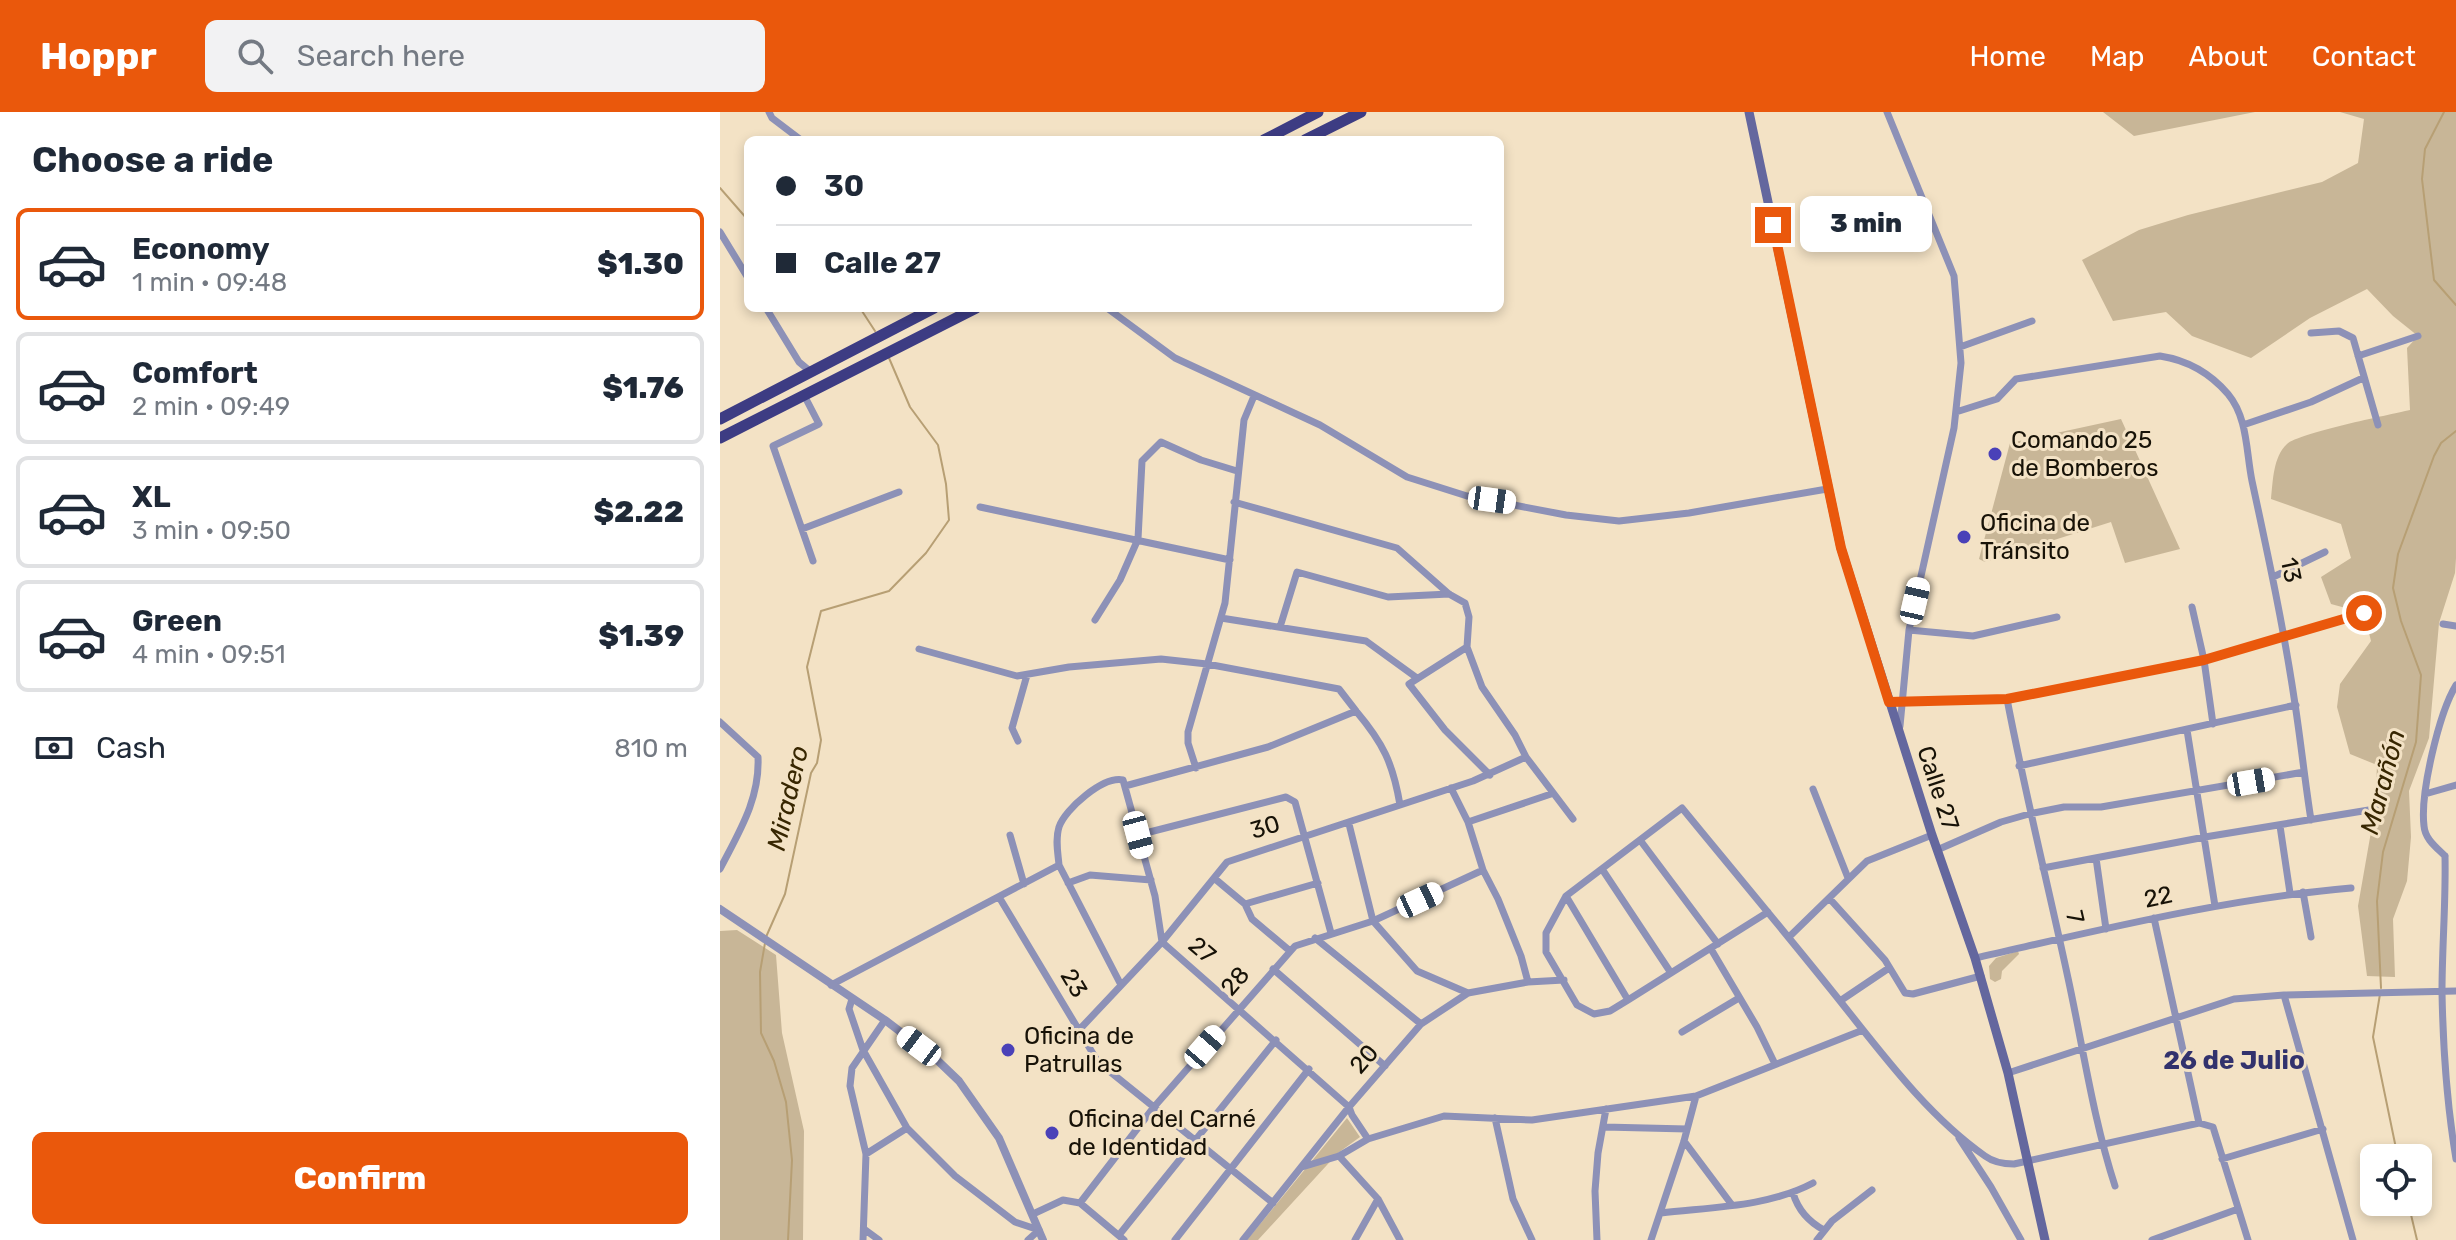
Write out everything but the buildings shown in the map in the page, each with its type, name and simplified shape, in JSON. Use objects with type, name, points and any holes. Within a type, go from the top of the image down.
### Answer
[{"type":"highway","points":[[1272,136],[1318,112]]},
{"type":"highway","points":[[1313,136],[1361,112]]},
{"type":"highway","points":[[720,419],[925,312]]},
{"type":"highway","points":[[720,438],[968,312]]},
{"type":"main road","name":"Calle 27","points":[[1749,112],[1841,548],[1932,835],[1981,976],[2008,1073],[2045,1240]]},
{"type":"street","points":[[769,112],[772,118],[796,136]]},
{"type":"street","points":[[1887,112],[1954,276],[1961,363],[1956,412],[1909,630],[1900,701],[1900,736]]},
{"type":"street","points":[[720,232],[744,271]]},
{"type":"street","points":[[768,312],[799,362],[811,372]]},
{"type":"street","points":[[1112,312],[1175,358],[1320,425],[1407,477],[1467,496],[1566,515],[1619,521],[1689,513],[1827,489]]},
{"type":"street","points":[[1960,347],[2032,321]]},
{"type":"street","points":[[2311,333],[2339,331],[2353,338],[2378,425]]},
{"type":"street","points":[[2358,356],[2418,336]]},
{"type":"street","name":"13","points":[[1956,412],[1997,399],[2016,379],[2160,356],[2177,359],[2200,370],[2229,395],[2243,425],[2250,473],[2273,577],[2296,705],[2311,820]]},
{"type":"street","points":[[2243,425],[2311,402],[2363,378]]},
{"type":"street","points":[[804,395],[819,424],[773,446],[813,561]]},
{"type":"street","points":[[1196,768],[1188,737],[1221,618],[1244,420],[1254,396]]},
{"type":"street","points":[[1095,620],[1120,580],[1138,539],[1142,461],[1161,442],[1201,460],[1237,471]]},
{"type":"street","points":[[802,529],[899,492]]},
{"type":"street","points":[[1234,502],[1397,548],[1449,594],[1465,603],[1469,617],[1467,647],[1482,687],[1551,794],[1573,819]]},
{"type":"street","points":[[980,507],[1230,560]]},
{"type":"street","points":[[2273,577],[2325,552]]},
{"type":"street","points":[[1280,627],[1297,572],[1388,597],[1449,594]]},
{"type":"street","points":[[2192,607],[2204,660],[2213,724]]},
{"type":"street","points":[[1889,702],[2007,699],[2204,660],[2364,613]]},
{"type":"street","points":[[1909,630],[1973,636],[2057,617]]},
{"type":"street","points":[[1221,618],[1366,641],[1417,678]]},
{"type":"street","points":[[2443,624],[2456,626]]},
{"type":"street","points":[[1467,647],[1409,684],[1445,730],[1490,775]]},
{"type":"street","points":[[919,649],[1017,676],[1069,667],[1161,659],[1207,664],[1339,689],[1376,735],[1389,758],[1400,805]]},
{"type":"street","points":[[1018,741],[1012,728],[1027,675]]},
{"type":"street","points":[[2456,685],[2439,722],[2425,794],[2424,827],[2429,839],[2445,856],[2442,992],[2456,1159]]},
{"type":"street","name":"7","points":[[2007,699],[2029,814],[2060,939],[2102,1145],[2115,1186]]},
{"type":"street","points":[[2019,766],[2296,705]]},
{"type":"street","points":[[1121,985],[1059,865],[1058,832],[1067,812],[1102,783],[1113,779],[1124,783],[1196,768],[1268,747],[1356,711]]},
{"type":"street","points":[[720,722],[758,757],[759,773],[752,803],[720,869]]},
{"type":"street","points":[[2187,730],[2215,906]]},
{"type":"street","name":"30","points":[[1079,1030],[1162,942],[1227,862],[1490,775],[1526,757]]},
{"type":"street","points":[[1937,850],[2001,822],[2029,814],[2064,807],[2101,807],[2304,772]]},
{"type":"street","name":"27","points":[[1124,783],[1151,880],[1162,942],[1349,1107],[1368,1139]]},
{"type":"street","points":[[2425,794],[2456,785]]},
{"type":"street","points":[[1451,788],[1468,822],[1483,870],[1521,956],[1528,982]]},
{"type":"street","points":[[1813,789],[1848,878]]},
{"type":"street","points":[[1468,822],[1551,794]]},
{"type":"street","points":[[1138,835],[1286,797],[1295,802],[1331,933]]},
{"type":"street","points":[[1768,912],[1610,1011],[1594,1014],[1577,1005],[1546,952],[1546,933],[1566,896],[1682,808],[1789,937],[1863,1030],[1920,1096],[1953,1129],[1990,1159],[2005,1164],[2029,1161],[2199,1123],[2213,1127],[2248,1240]]},
{"type":"street","points":[[2043,868],[2375,809]]},
{"type":"street","points":[[1349,824],[1373,921],[1417,971],[1468,993]]},
{"type":"street","points":[[2280,826],[2290,893]]},
{"type":"street","points":[[1010,835],[1024,884]]},
{"type":"street","points":[[1789,937],[1867,861],[1932,835]]},
{"type":"street","points":[[1640,840],[1714,947],[1775,1064]]},
{"type":"street","points":[[2445,856],[2456,856]]},
{"type":"street","points":[[2096,858],[2106,929]]},
{"type":"street","points":[[831,985],[1059,865]]},
{"type":"street","points":[[1602,869],[1671,973]]},
{"type":"street","name":"28","points":[[1080,1203],[1154,1107],[1295,946],[1373,921],[1483,870]]},
{"type":"street","points":[[1068,883],[1090,875],[1151,880]]},
{"type":"street","points":[[1214,878],[1245,904],[1252,919],[1290,951]]},
{"type":"street","points":[[1245,904],[1318,883]]},
{"type":"street","name":"22","points":[[1975,958],[2215,906],[2290,893],[2351,888]]},
{"type":"street","points":[[2303,892],[2311,937]]},
{"type":"street","points":[[1566,896],[1628,1000]]},
{"type":"street","name":"23","points":[[999,897],[1098,1062],[1273,1203]]},
{"type":"street","points":[[1829,898],[1889,968],[1905,993],[1913,994],[1981,976]]},
{"type":"street","points":[[2446,898],[2456,898]]},
{"type":"street","points":[[720,909],[885,1020],[959,1081],[999,1138],[1043,1240]]},
{"type":"street","points":[[2154,918],[2199,1123]]},
{"type":"street","points":[[1315,938],[1421,1024]]},
{"type":"street","points":[[1840,1001],[1889,968]]},
{"type":"street","points":[[1273,969],[1385,1066]]},
{"type":"street","name":"20","points":[[1243,1240],[1349,1107],[1421,1024],[1468,993],[1528,982],[1564,980]]},
{"type":"street","points":[[2008,1073],[2234,999],[2456,991]]},
{"type":"street","points":[[2284,995],[2353,1240]]},
{"type":"street","points":[[1682,1032],[1739,998]]},
{"type":"street","points":[[852,999],[849,1009],[863,1050],[907,1128],[967,1185],[1015,1222],[1039,1230]]},
{"type":"street","points":[[863,1240],[866,1154],[850,1086],[852,1068],[885,1020]]},
{"type":"street","points":[[1302,1167],[1339,1156],[1368,1139],[1444,1116],[1532,1120],[1696,1096],[1863,1030]]},
{"type":"street","points":[[1033,1214],[1063,1200],[1080,1203],[1121,1238],[1194,1139],[1276,1040]]},
{"type":"street","points":[[1175,1240],[1309,1069]]},
{"type":"street","points":[[1651,1240],[1696,1096]]},
{"type":"street","points":[[1597,1240],[1596,1178],[1606,1109]]},
{"type":"street","points":[[1495,1118],[1513,1199],[1532,1240]]},
{"type":"street","points":[[1604,1127],[1687,1129]]},
{"type":"street","points":[[866,1154],[907,1128]]},
{"type":"street","points":[[1953,1129],[2021,1240]]},
{"type":"street","points":[[2222,1159],[2323,1129]]},
{"type":"street","points":[[1684,1141],[1732,1205]]},
{"type":"street","points":[[1339,1156],[1378,1199],[1400,1240]]},
{"type":"street","points":[[1661,1213],[1732,1205],[1793,1193],[1813,1183]]},
{"type":"street","points":[[1817,1240],[1824,1230],[1872,1190]]},
{"type":"street","points":[[1793,1193],[1802,1212],[1824,1230]]},
{"type":"street","points":[[1355,1240],[1378,1199]]},
{"type":"street","points":[[2152,1240],[2238,1209]]},
{"type":"street","points":[[864,1229],[879,1240]]},
{"type":"street","points":[[1028,1240],[1039,1230]]},
{"type":"shaded area","points":[[2103,112],[2255,112],[2134,136]]},
{"type":"shaded area","points":[[2340,112],[2456,112],[2455,573],[2439,623],[2429,738],[2409,791],[2411,837],[2407,881],[2393,919],[2395,977],[2367,976],[2358,906],[2375,809],[2377,765],[2350,754],[2337,707],[2340,684],[2371,641],[2364,613],[2331,604],[2321,577],[2351,558],[2341,524],[2271,499],[2276,462],[2287,444],[2325,430],[2410,410],[2407,348],[2418,336],[2367,289],[2310,318],[2251,358],[2192,336],[2166,312],[2113,321],[2082,260],[2139,230],[2322,182],[2358,163],[2364,119]]},
{"type":"shaded area","points":[[2121,419],[2180,549],[2125,563],[2111,522],[1985,562],[1979,559],[2010,443]]},
{"type":"shaded area","points":[[737,930],[776,955],[782,1033],[804,1131],[803,1240],[720,1240],[720,931]]},
{"type":"shaded area","points":[[2018,951],[2019,954],[2002,971],[2001,979],[1995,982],[1990,979],[1989,966],[1996,958]]},
{"type":"shaded area","points":[[1347,1118],[1360,1137],[1338,1153],[1258,1240],[1247,1240]]},
{"type":"waterway","name":"Marañón","points":[[2444,112],[2425,149],[2422,179],[2434,280],[2456,305]]},
{"type":"waterway","name":"Miradero","points":[[720,188],[744,215]]},
{"type":"waterway","name":"Miradero","points":[[863,312],[875,331]]},
{"type":"waterway","name":"Miradero","points":[[766,937],[785,894],[821,740],[807,667],[821,611],[889,591],[926,553],[949,520],[938,445],[910,407],[889,358]]},
{"type":"waterway","name":"Marañón","points":[[2381,988],[2377,901],[2383,852],[2416,742],[2421,675],[2401,621],[2393,588],[2398,554],[2434,456],[2441,443],[2456,431]]},
{"type":"waterway","name":"Miradero","points":[[765,943],[760,972],[761,1033],[774,1061],[786,1102],[792,1160],[788,1240]]},
{"type":"waterway","name":"Marañón","points":[[2380,994],[2373,1037],[2395,1144]]},
{"type":"waterway","name":"Marañón","points":[[2411,1216],[2417,1240]]},
{"type":"place","name":"Comando 25 de Bomberos","points":[[1995,454]]},
{"type":"place","name":"Oficina de Tránsito","points":[[1964,537]]},
{"type":"place","name":"Oficina de Patrullas","points":[[1008,1050]]},
{"type":"place","name":"Oficina del Carné de Identidad","points":[[1052,1133]]},
{"type":"district","name":"26 de Julio","points":[[2234,1060]]},
{"type":"route","points":[[1773,225],[1841,548],[1889,702],[2007,699],[2204,660],[2364,613]]}]
